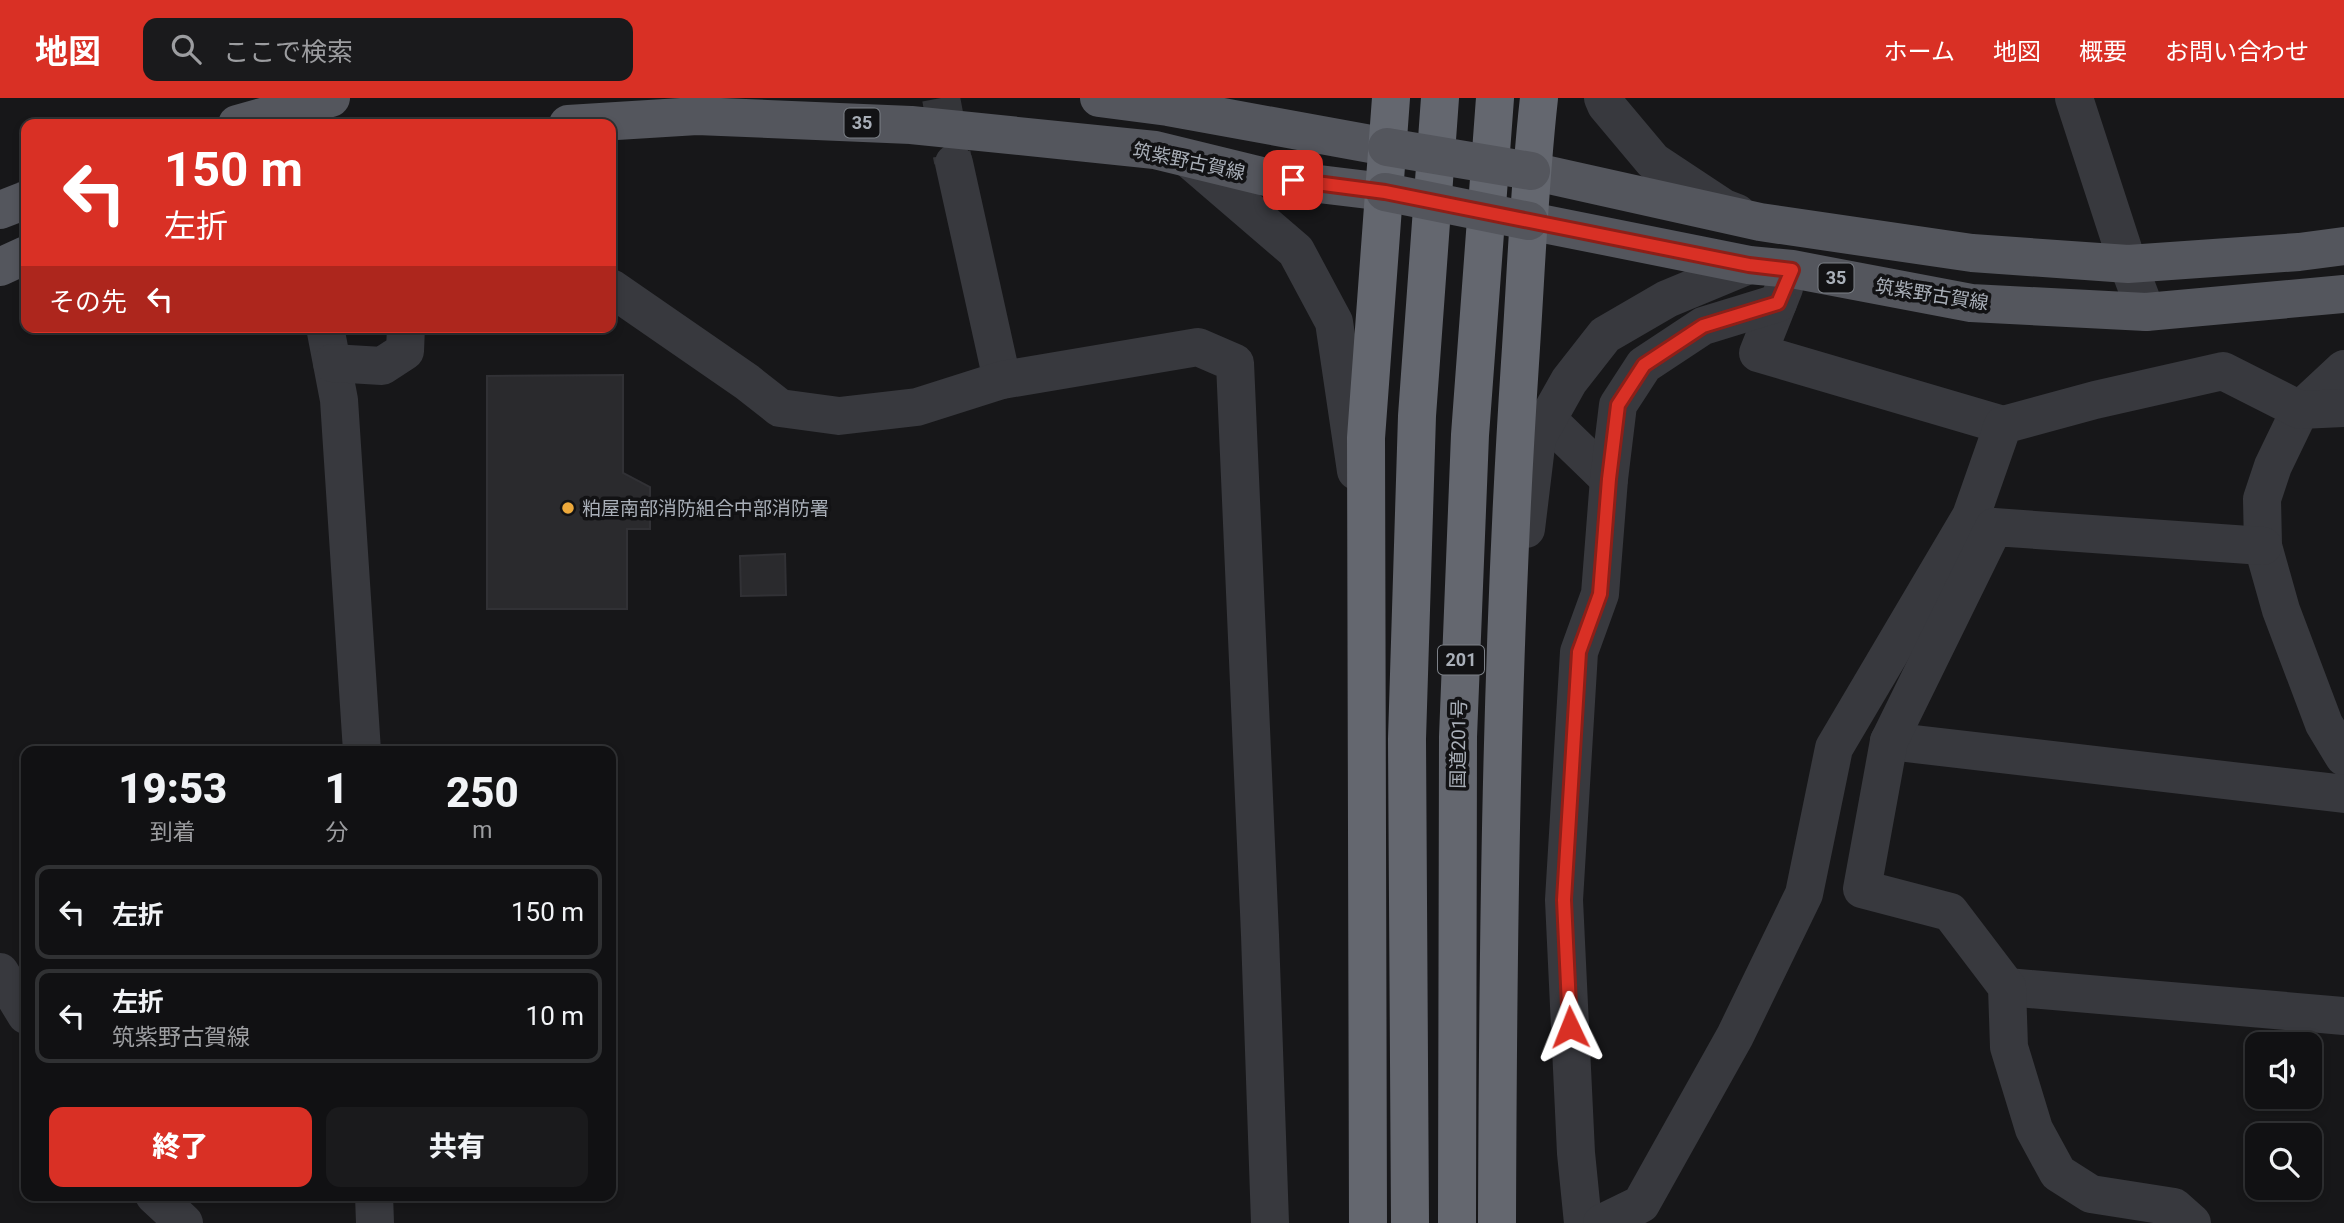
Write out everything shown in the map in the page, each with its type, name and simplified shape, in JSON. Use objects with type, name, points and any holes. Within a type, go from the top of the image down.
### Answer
[{"type":"highway","points":[[1368,1223],[1366,438],[1391,98]]},
{"type":"highway","name":"201","points":[[1410,1223],[1407,739],[1417,416],[1440,98]]},
{"type":"highway","name":"国道201号","points":[[1457,1223],[1458,737],[1470,435],[1495,98]]},
{"type":"highway","name":"201","points":[[1497,1223],[1500,815],[1511,501],[1531,171],[1539,98]]},
{"type":"main road","points":[[243,117],[331,98]]},
{"type":"main road","name":"35","points":[[1098,98],[1168,107],[1531,171],[1760,222],[1972,253],[2128,264],[2300,252],[2344,246]]},
{"type":"main road","name":"筑紫野古賀線","points":[[616,121],[697,116],[911,125],[1155,150],[1270,178],[1385,192],[1749,265],[1785,286],[1970,303],[2146,312],[2344,294]]},
{"type":"main road","points":[[0,210],[21,202]]},
{"type":"main road","points":[[0,267],[21,257]]},
{"type":"street","points":[[1168,107],[1231,98]]},
{"type":"street","points":[[1604,98],[1606,105],[1653,161],[1724,208],[1760,222]]},
{"type":"street","points":[[2074,98],[2146,312]]},
{"type":"street","points":[[1189,159],[1296,251],[1334,322],[1367,542]]},
{"type":"street","points":[[954,163],[1002,380]]},
{"type":"street","points":[[1500,815],[1507,709],[1537,438],[1569,381],[1605,335],[1667,299],[1749,265]]},
{"type":"street","points":[[1785,286],[1758,353],[2003,425],[2095,400],[2223,371],[2301,410],[2344,408]]},
{"type":"street","points":[[1583,1223],[1576,1153],[1564,900],[1579,652],[1600,594],[1618,405],[1644,365],[1703,326],[1785,286]]},
{"type":"street","points":[[616,291],[780,408],[839,416],[917,407],[1002,380],[1198,347],[1235,363],[1260,935],[1269,1223]]},
{"type":"street","points":[[329,345],[382,366],[405,351],[406,333]]},
{"type":"street","points":[[329,345],[339,400],[362,746]]},
{"type":"street","points":[[2344,369],[2301,410],[2273,466],[2262,499],[2263,546],[2280,610],[2325,724],[2344,758]]},
{"type":"street","points":[[1547,419],[1609,479]]},
{"type":"street","points":[[1602,1223],[1641,1204],[1735,1035],[1804,894],[1834,748],[1971,516],[2003,425]]},
{"type":"street","points":[[2192,1223],[2174,1207],[2091,1194],[2058,1173],[2034,1129],[2009,1046],[2007,987],[1950,912],[1862,889],[1889,741],[1994,527],[2263,546]]},
{"type":"street","points":[[1889,741],[2344,794]]},
{"type":"street","points":[[0,972],[21,1006]]},
{"type":"street","points":[[2007,987],[2344,1016]]},
{"type":"street","points":[[160,1201],[184,1223]]},
{"type":"street","points":[[374,1201],[375,1223]]},
{"type":"building","name":"粕屋南部消防組合中部消防署","points":[[623,375],[623,473],[650,487],[650,529],[627,529],[627,609],[487,609],[487,376]]},
{"type":"building","points":[[785,554],[786,595],[741,596],[740,556]]},
{"type":"tunnel","points":[[941,98],[953,161]]},
{"type":"place","name":"粕屋南部消防組合中部消防署","points":[[568,508]]},
{"type":"route","points":[[1293,180],[1385,192],[1749,265],[1792,270],[1778,303],[1703,326],[1644,365],[1618,405],[1600,594],[1579,652],[1564,900],[1570,1027]]}]
